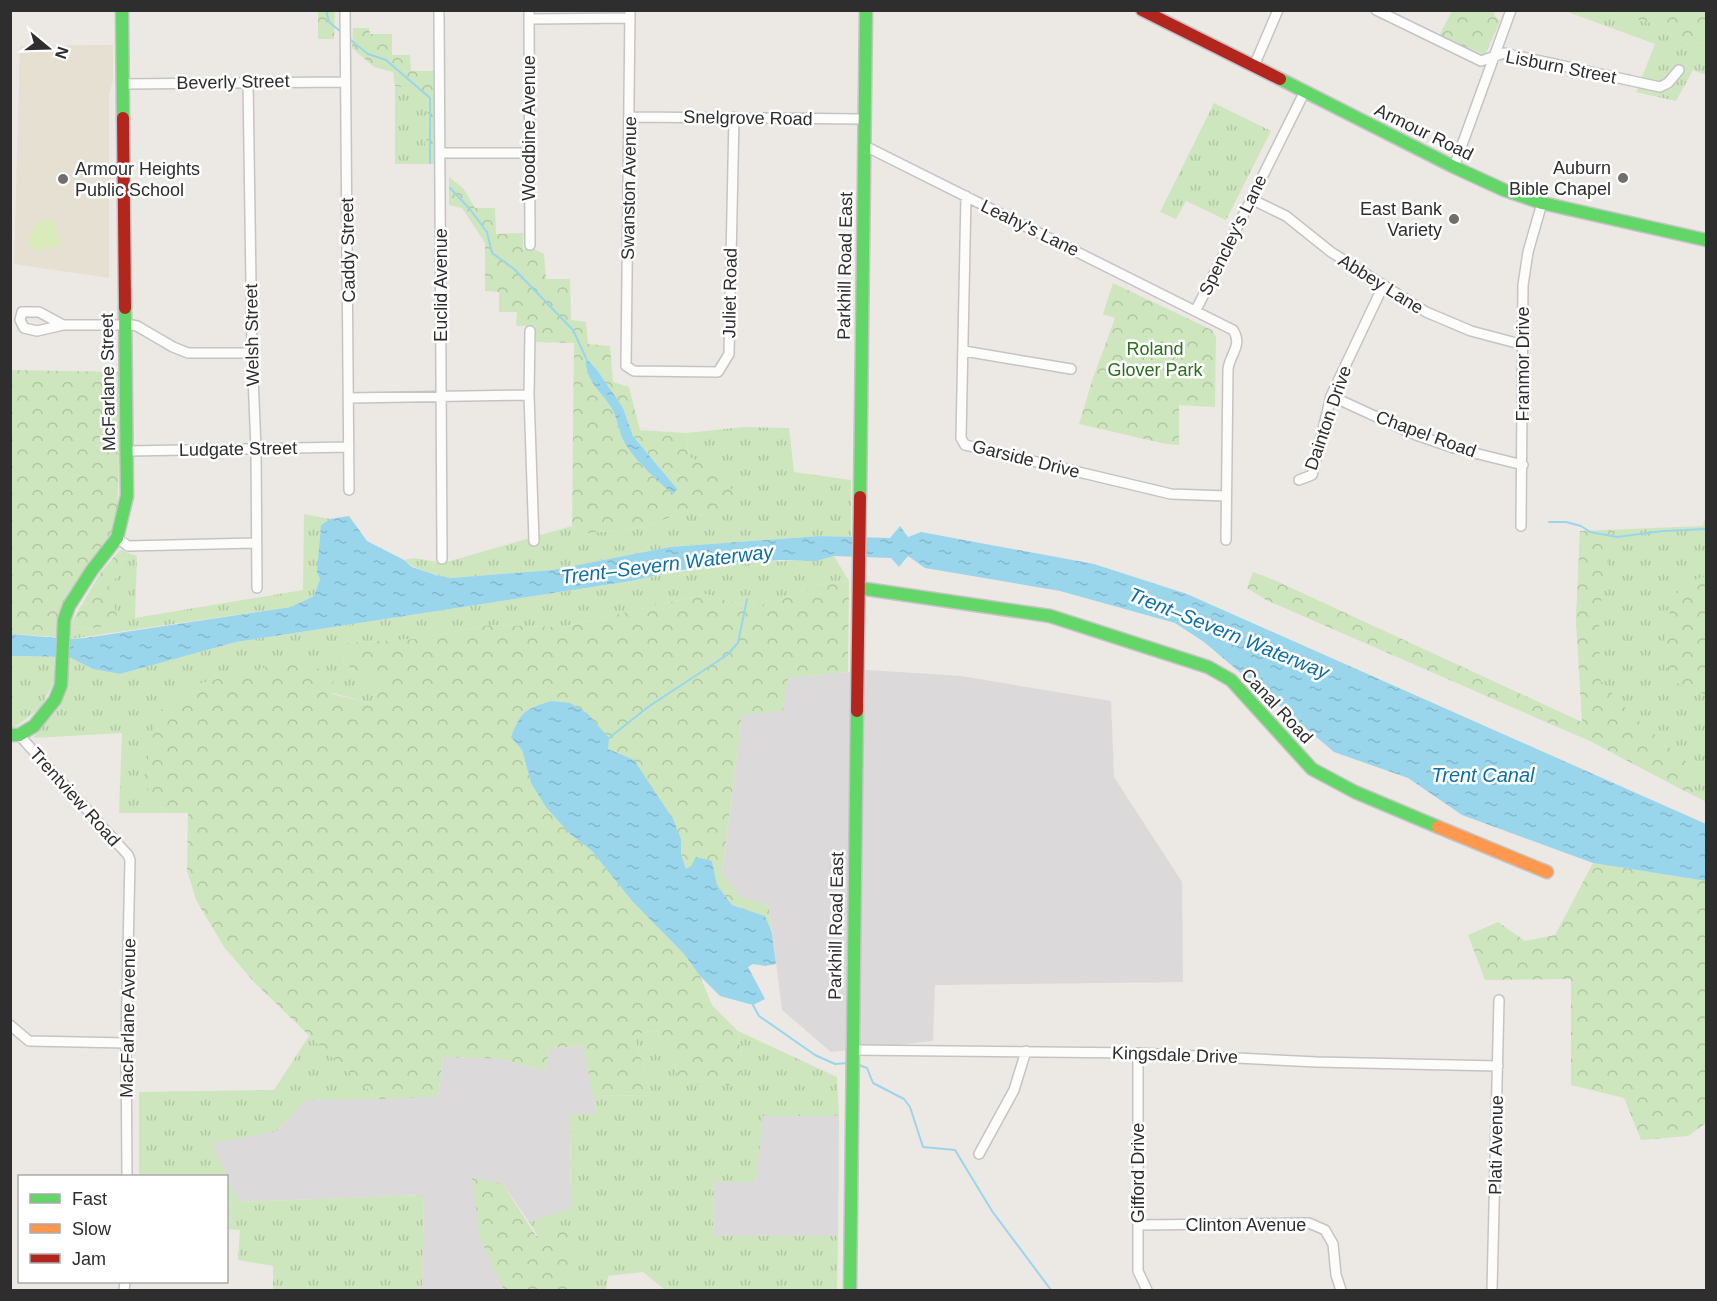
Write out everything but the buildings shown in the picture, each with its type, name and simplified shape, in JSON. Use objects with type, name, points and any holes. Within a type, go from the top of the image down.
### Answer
[{"type":"main road","name":"McFarlane Street","points":[[15,735],[34,726],[55,700],[61,685],[64,620],[69,606],[92,570],[117,538],[127,496],[122,10]]},
{"type":"main road","name":"Parkhill Road East","points":[[850,1290],[866,10]]},
{"type":"main road","name":"Armour Road","points":[[1142,10],[1304,93],[1504,190],[1542,203],[1707,240]]},
{"type":"main road","name":"Canal Road","points":[[859,588],[1050,616],[1208,667],[1231,680],[1312,769],[1355,792],[1547,872]]},
{"type":"street","name":"Caddy Street","points":[[345,10],[349,490]]},
{"type":"street","name":"Euclid Avenue","points":[[440,10],[442,559]]},
{"type":"street","points":[[1254,66],[1278,10]]},
{"type":"street","name":"Lisburn Street","points":[[1376,10],[1480,62],[1504,53],[1660,87],[1668,83],[1679,70]]},
{"type":"street","points":[[1454,167],[1511,10]]},
{"type":"street","points":[[529,15],[630,14]]},
{"type":"street","name":"Swanston Avenue","points":[[626,366],[630,14]]},
{"type":"street","name":"Woodbine Avenue","points":[[529,15],[530,244]]},
{"type":"street","name":"Beverly Street","points":[[122,84],[248,81],[345,82]]},
{"type":"street","name":"Welsh Street","points":[[248,81],[257,588]]},
{"type":"street","name":"Spencley's Lane","points":[[1226,540],[1228,369],[1237,340],[1236,334],[1229,327],[1196,310],[1304,93]]},
{"type":"street","name":"Snelgrove Road","points":[[630,117],[865,119]]},
{"type":"street","name":"Juliet Road","points":[[626,366],[634,371],[718,372],[729,354],[734,117]]},
{"type":"street","name":"Leahy's Lane","points":[[865,146],[1196,310]]},
{"type":"street","points":[[441,153],[529,153]]},
{"type":"street","name":"Garside Drive","points":[[966,196],[961,438],[965,445],[1171,494],[1226,496]]},
{"type":"street","name":"Abbey Lane","points":[[1251,199],[1286,216],[1331,252],[1426,312],[1471,331],[1524,345]]},
{"type":"street","name":"Franmor Drive","points":[[1521,526],[1523,285],[1528,252],[1542,203]]},
{"type":"street","name":"Dainton Drive","points":[[1299,480],[1312,475],[1331,396],[1383,286]]},
{"type":"street","points":[[63,325],[137,326],[188,353],[252,353]]},
{"type":"street","points":[[530,331],[529,394],[534,541]]},
{"type":"street","points":[[964,351],[1071,369]]},
{"type":"street","points":[[350,398],[529,394]]},
{"type":"street","name":"Chapel Road","points":[[1331,396],[1416,435],[1454,448],[1523,465]]},
{"type":"street","name":"Ludgate Street","points":[[128,451],[349,447]]},
{"type":"street","points":[[117,538],[128,546],[255,543]]},
{"type":"street","name":"Trentview Road","points":[[15,735],[128,855],[130,860]]},
{"type":"street","name":"MacFarlane Avenue","points":[[126,1175],[130,860]]},
{"type":"street","name":"Plati Avenue","points":[[1492,1290],[1500,1000]]},
{"type":"street","points":[[10,1025],[29,1041],[126,1043]]},
{"type":"street","name":"Kingsdale Drive","points":[[852,1050],[1138,1053],[1317,1062],[1498,1066]]},
{"type":"street","points":[[979,1154],[1014,1090],[1026,1051]]},
{"type":"street","name":"Gifford Drive","points":[[1138,1053],[1138,1271],[1147,1290]]},
{"type":"street","name":"Clinton Avenue","points":[[1138,1225],[1309,1223],[1325,1230],[1333,1244],[1336,1275],[1341,1290]]},
{"type":"shaded area","name":"Armour Heights Public School","points":[[113,45],[113,80],[109,95],[109,278],[14,264],[20,46]]},
{"type":"shaded area","points":[[868,670],[961,676],[1111,701],[1114,777],[1182,882],[1183,982],[935,985],[933,1041],[831,1052],[782,1010],[769,906],[739,896],[722,875],[742,715],[787,678]]},
{"type":"shaded area","points":[[583,1046],[597,1115],[570,1114],[571,1208],[529,1222],[503,1184],[480,1238],[504,1287],[500,1290],[422,1290],[424,1195],[239,1202],[228,1175],[211,1144],[277,1131],[306,1100],[438,1097],[443,1057],[499,1059],[546,1071],[549,1048]]},
{"type":"shaded area","points":[[762,1116],[839,1116],[838,1236],[713,1237],[714,1182],[756,1182]]},
{"type":"green space","points":[[1602,10],[1706,11],[1706,43],[1700,42],[1692,47],[1649,22],[1601,12]]},
{"type":"green space","points":[[318,11],[335,11],[334,39],[318,39]]},
{"type":"green space","points":[[1452,11],[1494,11],[1500,21],[1485,55],[1439,36]]},
{"type":"green space","points":[[1565,11],[1602,11],[1649,22],[1692,47],[1700,42],[1706,43],[1706,75],[1693,70],[1676,101],[1636,92],[1655,44]]},
{"type":"green space","points":[[353,28],[369,28],[370,34],[392,34],[392,55],[410,55],[411,71],[435,71],[436,164],[425,164],[425,144],[428,135],[427,99],[407,88],[395,86],[393,72],[374,67],[352,48]]},
{"type":"green space","points":[[395,86],[407,88],[427,99],[428,135],[425,144],[425,164],[395,164]]},
{"type":"green space","points":[[1214,103],[1271,131],[1226,220],[1186,201],[1176,219],[1160,212]]},
{"type":"green space","points":[[449,177],[463,188],[475,208],[495,208],[496,234],[523,233],[523,249],[534,249],[544,254],[546,279],[570,279],[571,320],[586,322],[588,344],[610,346],[613,382],[629,387],[640,430],[686,433],[689,457],[724,471],[735,499],[729,512],[708,516],[686,511],[645,527],[582,534],[572,526],[574,343],[536,342],[535,326],[516,326],[517,312],[499,312],[499,292],[485,291],[485,243],[462,208],[449,205]],"holes":[[[586,359],[623,408],[633,436],[660,468],[673,494],[645,468],[626,445],[611,407],[590,379]]]},
{"type":"green space","points":[[54,220],[60,245],[37,251],[33,249],[29,241],[37,222]]},
{"type":"green space","name":"Roland Glover Park","points":[[1113,283],[1212,330],[1216,337],[1215,407],[1179,405],[1179,445],[1079,424],[1115,318],[1103,314]]},
{"type":"green space","points":[[10,370],[122,372],[117,524],[59,637],[11,634]]},
{"type":"green space","points":[[744,427],[789,428],[794,472],[851,480],[851,537],[820,536],[670,547],[552,570],[451,578],[426,572],[404,560],[414,558],[443,563],[572,526],[582,534],[645,527],[686,511],[708,516],[689,457],[686,433]]},
{"type":"green space","points":[[304,514],[330,519],[321,525],[320,579],[314,596],[291,607],[70,639],[69,626],[94,628],[109,586],[123,569],[120,550],[137,556],[135,618],[303,590]]},
{"type":"green space","points":[[1706,514],[1706,802],[1592,742],[1576,622],[1580,531],[1703,526]]},
{"type":"green space","points":[[1580,531],[1613,531],[1599,615],[1600,680],[1633,716],[1696,770],[1694,796],[1592,742],[1266,600],[1247,588],[1253,572],[1274,580],[1582,722],[1576,622]]},
{"type":"green space","points":[[120,550],[123,569],[109,586],[119,623],[94,628],[69,626],[101,572]]},
{"type":"green space","points":[[834,556],[849,581],[817,585],[762,607],[730,602],[706,594],[562,627],[490,625],[416,639],[341,643],[344,664],[381,686],[371,703],[332,693],[143,782],[165,813],[119,813],[122,733],[33,738],[60,707],[68,673],[69,657],[93,669],[120,674],[236,642],[724,565],[814,560]]},
{"type":"green space","points":[[1706,576],[1706,695],[1669,680],[1664,645],[1672,598],[1691,581]]},
{"type":"green space","points":[[849,581],[848,672],[788,678],[783,711],[742,715],[722,874],[739,896],[769,906],[772,933],[764,916],[732,905],[717,885],[712,861],[691,866],[686,870],[681,854],[681,839],[608,749],[551,701],[525,712],[512,736],[522,750],[531,783],[570,834],[592,851],[632,901],[684,954],[700,976],[712,1005],[738,1031],[742,1062],[741,1085],[681,1084],[672,1058],[656,1031],[634,1034],[651,1095],[593,1096],[583,1046],[549,1048],[546,1071],[499,1059],[443,1057],[438,1097],[379,1099],[327,1053],[254,982],[224,947],[196,900],[187,870],[188,813],[165,813],[143,782],[158,712],[201,683],[298,659],[334,676],[332,694],[371,703],[381,686],[344,664],[341,643],[416,639],[490,625],[562,627],[706,594],[730,602],[762,607],[817,585]]},
{"type":"green space","points":[[10,656],[54,657],[54,682],[40,708],[14,728],[11,728]]},
{"type":"green space","points":[[1593,863],[1706,881],[1706,1123],[1688,1136],[1641,1140],[1624,1098],[1571,1085],[1571,979],[1485,980],[1468,935],[1498,922],[1525,941],[1555,935]]},
{"type":"green space","points":[[656,1031],[672,1058],[681,1084],[742,1062],[738,1031],[837,1077],[839,1116],[763,1116],[756,1182],[714,1182],[713,1236],[838,1236],[837,1290],[665,1290],[643,1272],[608,1276],[606,1290],[571,1289],[529,1222],[571,1208],[570,1114],[597,1114],[593,1096],[651,1095],[634,1034]]},
{"type":"green space","points":[[309,1036],[379,1099],[306,1100],[277,1131],[212,1144],[226,1175],[139,1175],[139,1092],[274,1090]]},
{"type":"green space","points":[[228,1178],[239,1202],[424,1195],[422,1290],[273,1290],[273,1266],[238,1260],[240,1230],[228,1229]]},
{"type":"green space","points":[[472,1178],[503,1184],[536,1236],[571,1229],[572,1290],[504,1290],[480,1238]]},
{"type":"water","points":[[586,358],[623,408],[633,436],[677,489],[673,494],[645,468],[626,445],[611,407],[590,379]]},
{"type":"water","name":"Trent Canal","points":[[349,516],[367,541],[404,560],[412,567],[451,578],[552,570],[670,547],[820,536],[890,538],[900,526],[908,537],[921,532],[1094,564],[1187,594],[1706,824],[1706,881],[1593,863],[1462,815],[1408,778],[1334,752],[1204,642],[1175,623],[1060,591],[925,568],[908,556],[899,567],[891,558],[834,556],[816,561],[779,560],[682,570],[631,581],[236,642],[120,674],[93,669],[69,657],[11,656],[10,634],[85,638],[291,607],[314,596],[320,579],[317,572],[321,525],[330,519]]},
{"type":"water","points":[[551,701],[570,703],[587,713],[609,738],[608,749],[634,760],[673,819],[681,839],[681,854],[686,869],[691,866],[696,857],[712,861],[717,885],[732,905],[765,916],[772,933],[776,964],[765,966],[753,964],[748,967],[765,999],[753,1005],[720,996],[700,976],[684,954],[632,901],[592,851],[570,834],[546,807],[531,783],[522,750],[511,737],[525,712]]},
{"type":"waterway","points":[[326,10],[329,22],[341,32]]},
{"type":"waterway","points":[[347,37],[368,54],[386,60],[430,98],[430,163]]},
{"type":"waterway","points":[[450,188],[487,232],[492,253],[514,269],[573,330],[586,358]]},
{"type":"waterway","points":[[1549,522],[1566,522],[1581,526],[1590,532],[1617,537],[1663,531],[1706,529]]},
{"type":"waterway","points":[[609,738],[648,707],[727,655],[738,643],[747,599]]},
{"type":"waterway","points":[[753,1005],[759,1016],[815,1055],[835,1064],[847,1063]]},
{"type":"waterway","points":[[859,1065],[867,1068],[873,1083],[904,1099],[910,1107],[923,1147],[955,1150],[992,1211],[1051,1290]]},
{"type":"traffic: fast","points":[[122,10],[123,118]]},
{"type":"traffic: fast","points":[[860,497],[866,10]]},
{"type":"traffic: fast","points":[[1280,79],[1504,190],[1542,203],[1706,240]]},
{"type":"traffic: fast","points":[[10,735],[19,735],[34,726],[55,700],[61,685],[64,620],[69,606],[92,570],[117,538],[127,496],[125,308]]},
{"type":"traffic: fast","points":[[859,588],[1050,616],[1208,667],[1231,680],[1312,769],[1355,792],[1438,827]]},
{"type":"traffic: fast","points":[[850,1290],[857,711]]},
{"type":"traffic: slow","points":[[1438,827],[1547,872]]},
{"type":"traffic: jam","points":[[1142,10],[1280,79]]},
{"type":"traffic: jam","points":[[123,118],[125,308]]},
{"type":"traffic: jam","points":[[857,711],[860,497]]},
{"type":"place","name":"Auburn Bible Chapel","points":[[1623,178]]},
{"type":"place","name":"Armour Heights Public School","points":[[63,179]]},
{"type":"place","name":"East Bank Variety","points":[[1454,219]]},
{"type":"water label","name":"Trent–Severn Waterway","points":[[667,564]]},
{"type":"water label","name":"Trent–Severn Waterway","points":[[1229,633]]}]
